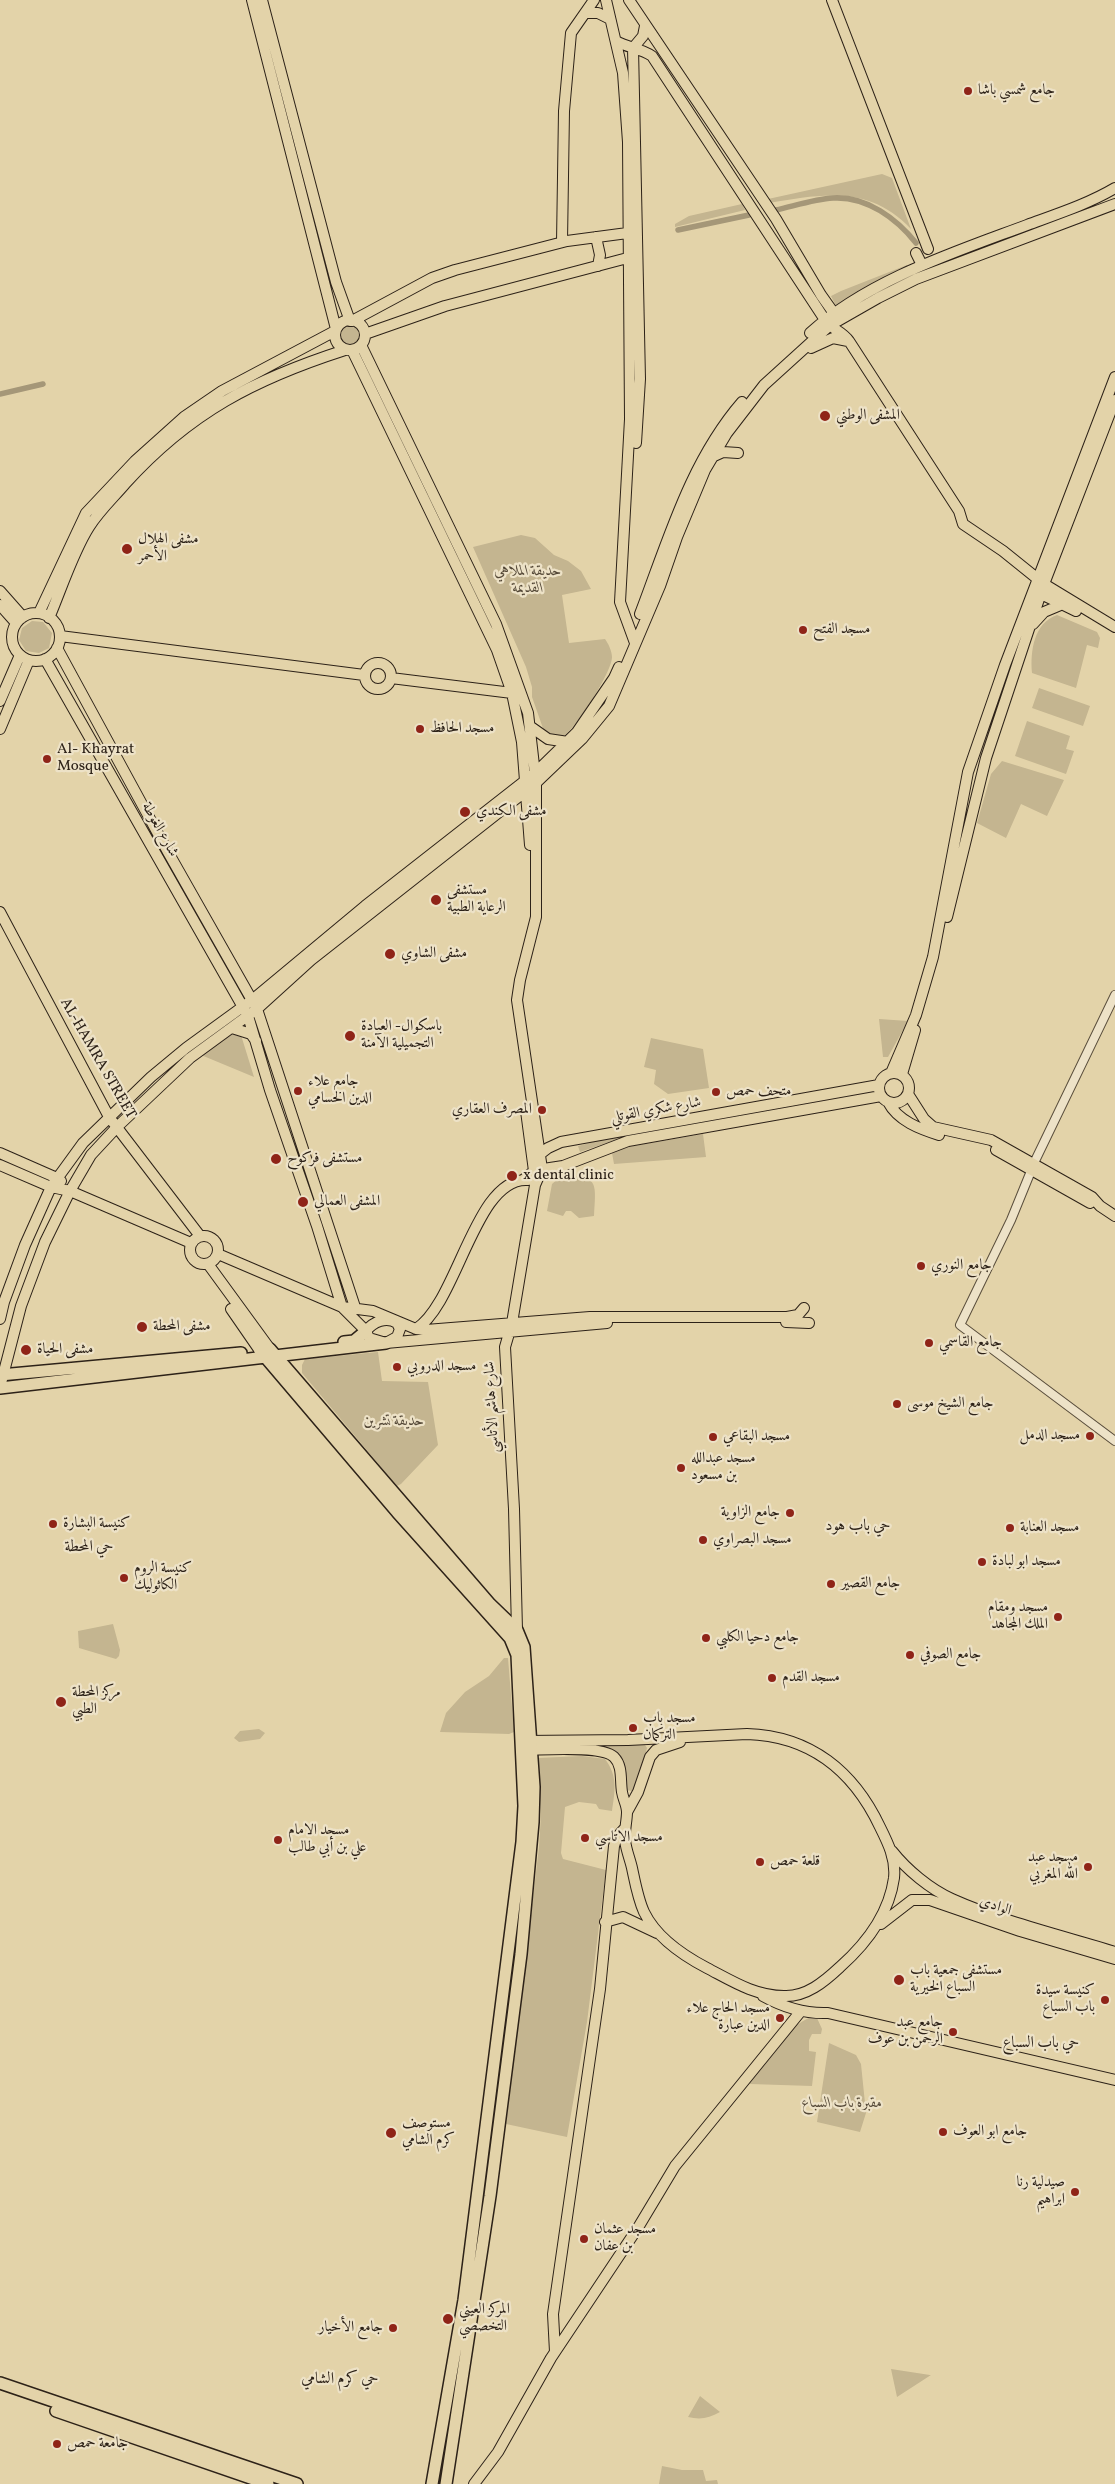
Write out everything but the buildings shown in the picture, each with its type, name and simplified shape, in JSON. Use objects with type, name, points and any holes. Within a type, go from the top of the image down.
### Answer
[{"type":"highway","points":[[0,1387],[154,1372],[354,1340],[366,1331]]},
{"type":"highway","points":[[2,1375],[386,1343]]},
{"type":"highway","points":[[268,1353],[397,1512],[514,1634],[533,1822],[521,1954],[490,2196],[446,2484]]},
{"type":"highway","points":[[432,2484],[464,2300],[509,1954],[522,1842],[526,1745]]},
{"type":"highway","points":[[0,2383],[297,2484]]},
{"type":"highway","points":[[0,2391],[268,2484]]},
{"type":"main road","points":[[252,0],[336,330],[336,342],[353,348],[367,356]]},
{"type":"main road","points":[[262,0],[336,282],[351,321],[361,326],[364,334]]},
{"type":"main road","points":[[562,242],[564,111],[571,33],[594,0]]},
{"type":"main road","points":[[606,0],[623,72],[633,233]]},
{"type":"main road","points":[[629,0],[776,219],[821,295],[837,317],[840,331]]},
{"type":"main road","points":[[832,0],[928,249]]},
{"type":"main road","points":[[585,13],[598,13],[610,19]]},
{"type":"main road","points":[[634,636],[620,602],[630,428],[633,257],[633,48],[643,36],[645,26]]},
{"type":"main road","points":[[616,41],[625,46],[645,51],[657,63],[827,323],[840,331],[848,341],[959,511],[963,524],[1039,587],[1063,604],[1115,635]]},
{"type":"main road","points":[[0,1387],[21,1306],[45,1242],[70,1191],[91,1155],[117,1127],[190,1058],[232,1028],[250,1008],[365,906],[531,782],[582,739],[609,706],[668,537],[702,457],[724,423],[768,371],[827,323],[874,290],[922,266],[1076,207],[1115,188]]},
{"type":"main road","points":[[837,317],[916,279],[1115,204]]},
{"type":"main road","points":[[39,613],[49,618],[57,626],[60,636],[57,648],[46,659],[25,657],[16,650],[12,638],[20,620],[39,613],[86,513],[135,461],[184,417],[222,391],[336,330],[342,322],[351,321],[439,275],[562,242],[633,233]]},
{"type":"main road","points":[[596,237],[600,255],[598,266]]},
{"type":"main road","points":[[916,253],[922,266]]},
{"type":"main road","points":[[49,618],[88,528],[139,468],[187,424],[249,386],[300,364],[353,348],[364,334],[445,306],[633,257]]},
{"type":"main road","points":[[322,338],[331,310]]},
{"type":"main road","points":[[531,782],[568,742],[614,678],[660,586],[677,537],[712,457],[727,433],[764,385],[827,323]]},
{"type":"main road","points":[[382,328],[369,343],[367,356],[496,624],[531,727],[532,919],[512,998],[540,1165]]},
{"type":"main road","points":[[790,359],[826,339],[834,338],[848,341]]},
{"type":"main road","points":[[353,348],[497,650],[512,693],[531,782]]},
{"type":"main road","points":[[891,1073],[916,1015],[933,957],[968,772],[991,703],[1039,587],[1113,396],[1115,377]]},
{"type":"main road","points":[[712,457],[723,452],[738,453],[728,442],[727,433]]},
{"type":"main road","points":[[1039,587],[1115,627]]},
{"type":"main road","points":[[902,1074],[936,962],[983,767],[1030,629],[1039,587]]},
{"type":"main road","points":[[0,591],[20,620]]},
{"type":"main road","points":[[1030,629],[1044,612],[1063,604]]},
{"type":"main road","points":[[0,605],[20,620]]},
{"type":"main road","points":[[60,636],[364,675]]},
{"type":"main road","points":[[57,648],[250,1008],[355,1307]]},
{"type":"main road","points":[[0,700],[25,657]]},
{"type":"main road","points":[[0,729],[25,657]]},
{"type":"main road","name":"شارع الغوطة","points":[[46,659],[250,1008]]},
{"type":"main road","points":[[381,662],[390,670],[391,678],[386,687],[378,689],[370,687],[364,675],[370,665],[381,662]]},
{"type":"main road","points":[[391,678],[512,693]]},
{"type":"main road","points":[[531,727],[548,739],[568,742]]},
{"type":"main road","name":"AL-HAMRA STREET","points":[[0,912],[109,1117],[200,1236]]},
{"type":"main road","points":[[250,1008],[270,1090],[289,1141],[342,1307]]},
{"type":"main road","points":[[0,1319],[4,1302],[25,1245],[51,1187],[83,1143],[151,1077],[186,1048],[250,1008]]},
{"type":"main road","points":[[232,1028],[250,1034],[258,1043]]},
{"type":"main road","points":[[1033,1167],[984,1138],[933,1127],[918,1110],[908,1094],[909,1083],[902,1074],[891,1073],[884,1076],[883,1094],[901,1118],[927,1131],[982,1144],[1033,1167],[1092,1197],[1096,1203],[1115,1216]]},
{"type":"main road","points":[[883,1094],[900,1102],[908,1094]]},
{"type":"main road","name":"شارع شكري القوتلي","points":[[540,1165],[628,1141],[883,1094]]},
{"type":"main road","name":"شارع شكري القوتلي","points":[[540,1165],[548,1148],[561,1142],[883,1094]]},
{"type":"main road","points":[[901,1118],[918,1110]]},
{"type":"main road","points":[[416,1329],[426,1323],[453,1280],[488,1205],[500,1192],[523,1180],[546,1160],[548,1148]]},
{"type":"main road","points":[[0,1153],[57,1178],[70,1191]]},
{"type":"main road","points":[[0,1165],[51,1187],[70,1191],[191,1243]]},
{"type":"main road","name":"شارع هاشم الأتاسي","points":[[514,1634],[514,1509],[505,1346],[540,1165]]},
{"type":"main road","points":[[523,1180],[530,1181],[535,1185]]},
{"type":"main road","points":[[218,1254],[214,1240],[205,1236],[200,1236],[191,1243],[189,1253],[192,1258],[204,1264],[268,1353]]},
{"type":"main road","points":[[218,1254],[342,1307],[366,1331],[369,1338],[386,1343],[590,1317],[788,1317],[798,1315],[804,1308]]},
{"type":"main road","points":[[204,1264],[218,1254]]},
{"type":"main road","points":[[342,1307],[355,1307],[373,1311],[416,1329],[426,1330],[626,1322],[809,1323]]},
{"type":"main road","points":[[366,1331],[376,1322],[393,1320]]},
{"type":"main road","points":[[386,1343],[397,1337],[400,1329],[393,1320]]},
{"type":"main road","points":[[526,1745],[762,1734],[794,1743],[828,1760],[856,1786],[892,1851],[895,1868],[888,1901],[875,1930],[851,1958],[824,1982],[810,1990],[796,1995],[783,1996],[755,1993]]},
{"type":"main road","points":[[650,1757],[656,1750],[691,1738]]},
{"type":"main road","points":[[627,1812],[638,1792],[650,1757],[653,1739]]},
{"type":"main road","points":[[526,1745],[594,1750],[609,1753],[614,1757],[620,1770],[627,1812],[625,1842],[644,1911],[662,1935]]},
{"type":"main road","points":[[555,2352],[553,2314],[600,1989],[605,1922],[614,1846],[625,1828]]},
{"type":"main road","name":"الوادي","points":[[892,1851],[902,1863],[951,1898],[1043,1931],[1115,1952]]},
{"type":"main road","name":"الوادي","points":[[875,1930],[900,1907],[919,1898],[930,1900],[1069,1947],[1115,1959]]},
{"type":"main road","points":[[605,1922],[623,1917],[662,1935],[701,1965],[777,2004],[800,2010],[828,2013],[1115,2080]]},
{"type":"main road","points":[[474,2484],[498,2452],[555,2352],[690,2144],[800,2010]]},
{"type":"street","points":[[1115,995],[1033,1167],[1011,1220],[960,1325],[1115,1441]]},
{"type":"green space","points":[[882,174],[892,178],[911,229],[895,215],[879,205],[862,199],[845,196],[827,196],[769,203],[768,199]]},
{"type":"green space","points":[[742,204],[745,210],[675,227],[675,224],[689,216]]},
{"type":"green space","points":[[907,265],[908,269],[836,306],[831,296],[841,291]]},
{"type":"green space","points":[[349,325],[356,328],[359,335],[356,342],[349,345],[342,342],[339,335],[342,328]]},
{"type":"green space","name":"حديقة الملاهي القديمة","points":[[521,535],[535,538],[554,555],[568,561],[581,571],[591,589],[562,595],[569,643],[605,639],[611,652],[610,664],[600,686],[577,722],[564,736],[555,737],[545,734],[532,697],[532,687],[526,667],[473,547]]},
{"type":"green space","points":[[1057,615],[1097,632],[1100,638],[1098,648],[1087,645],[1076,688],[1032,673],[1033,647],[1038,631],[1043,624]]},
{"type":"green space","points":[[32,621],[43,622],[52,633],[49,648],[39,653],[26,651],[19,640],[22,628]]},
{"type":"green space","points":[[1039,688],[1090,706],[1083,726],[1032,708]]},
{"type":"green space","points":[[1027,721],[1070,736],[1066,749],[1074,751],[1066,774],[1015,756]]},
{"type":"green space","points":[[1002,761],[1064,780],[1047,816],[1021,804],[1006,838],[977,823],[991,774]]},
{"type":"green space","points":[[879,1019],[908,1021],[888,1057],[883,1057]]},
{"type":"green space","points":[[233,1031],[241,1035],[254,1077],[201,1055]]},
{"type":"green space","points":[[651,1038],[703,1049],[709,1088],[668,1094],[654,1084],[656,1070],[644,1067]]},
{"type":"green space","points":[[868,1088],[869,1092],[612,1141],[580,1152],[578,1146],[619,1135]]},
{"type":"green space","points":[[703,1134],[706,1157],[614,1164],[612,1153],[622,1148]]},
{"type":"green space","points":[[560,1177],[582,1177],[592,1183],[595,1195],[594,1216],[579,1218],[571,1211],[566,1211],[563,1216],[547,1211],[552,1184]]},
{"type":"green space","name":"حديقة تشرين","points":[[378,1352],[382,1381],[428,1382],[438,1445],[397,1486],[302,1373],[302,1365],[305,1359]]},
{"type":"green space","points":[[113,1624],[120,1650],[119,1656],[116,1659],[79,1648],[78,1631]]},
{"type":"green space","points":[[504,1658],[508,1658],[514,1732],[509,1734],[440,1732],[446,1713],[465,1692],[489,1676]]},
{"type":"green space","points":[[259,1729],[265,1733],[260,1739],[239,1742],[234,1738],[240,1731]]},
{"type":"green space","points":[[590,1745],[645,1745],[647,1748],[636,1789],[632,1791],[626,1790],[623,1764]]},
{"type":"green space","points":[[582,1756],[605,1759],[612,1771],[615,1790],[612,1811],[599,1809],[596,1804],[579,1802],[565,1807],[561,1853],[563,1859],[606,1870],[587,2022],[567,2137],[506,2124],[539,1847],[541,1814],[537,1758]]},
{"type":"green space","points":[[811,2017],[817,2018],[822,2029],[821,2034],[812,2034],[809,2040],[809,2051],[816,2052],[812,2086],[750,2084],[749,2081],[754,2074],[787,2034]]},
{"type":"green space","name":"مقبرة باب السباع","points":[[829,2043],[856,2055],[861,2064],[866,2113],[860,2132],[817,2122]]},
{"type":"green space","points":[[891,2369],[930,2375],[931,2375],[897,2397]]},
{"type":"green space","points":[[700,2396],[720,2412],[705,2418],[688,2417]]},
{"type":"green space","points":[[662,2466],[682,2470],[703,2470],[706,2481],[717,2480],[718,2484],[659,2484]]},
{"type":"waterway","points":[[776,210],[812,201],[846,198],[869,205],[880,211],[900,226],[916,243]]},
{"type":"waterway","points":[[678,230],[749,215]]},
{"type":"waterway","points":[[0,394],[43,384]]},
{"type":"place","name":"جامع شمسي باشا","points":[[968,91]]},
{"type":"place","name":"المشفى الوطني","points":[[825,416]]},
{"type":"place","name":"مشفى الهلال الأحمر","points":[[127,549]]},
{"type":"place","name":"مسجد الفتح","points":[[803,630]]},
{"type":"place","name":"مسجد الحافظ","points":[[420,729]]},
{"type":"place","name":"Al- Khayrat Mosque","points":[[47,759]]},
{"type":"place","name":"مشفى الكندي","points":[[465,812]]},
{"type":"place","name":"مستشفى الرعاية الطبية","points":[[436,900]]},
{"type":"place","name":"مشفى الشاوي","points":[[390,954]]},
{"type":"place","name":"باسكوال- العيادة التجميلية الآمنة","points":[[350,1036]]},
{"type":"place","name":"جامع علاء الدين الحسامي","points":[[298,1091]]},
{"type":"place","name":"متحف حمص","points":[[716,1092]]},
{"type":"place","name":"المصرف العقاري","points":[[542,1110]]},
{"type":"place","name":"مستشفى فركوح","points":[[276,1159]]},
{"type":"place","name":"x dental clinic","points":[[512,1176]]},
{"type":"place","name":"المشفى العمالي","points":[[303,1202]]},
{"type":"place","name":"جامع النوري","points":[[921,1266]]},
{"type":"place","name":"مشفى المحطة","points":[[142,1327]]},
{"type":"place","name":"جامع القاسمي","points":[[929,1343]]},
{"type":"place","name":"مشفى الحياة","points":[[26,1350]]},
{"type":"place","name":"مسجد الدروبي","points":[[397,1367]]},
{"type":"place","name":"جامع الشيخ موسى","points":[[897,1404]]},
{"type":"place","name":"مسجد الدمل","points":[[1090,1436]]},
{"type":"place","name":"مسجد البقاعي","points":[[713,1437]]},
{"type":"place","name":"مسجد عبدالله بن مسعود","points":[[681,1468]]},
{"type":"place","name":"جامع الزاوية","points":[[790,1513]]},
{"type":"place","name":"كنيسة البشارة","points":[[53,1524]]},
{"type":"place","name":"مسجد العنابة","points":[[1010,1528]]},
{"type":"place","name":"مسجد البصراوي","points":[[703,1540]]},
{"type":"place","name":"مسجد ابو لبادة","points":[[982,1562]]},
{"type":"place","name":"كنيسة الروم الكاثوليك","points":[[124,1578]]},
{"type":"place","name":"جامع القصير","points":[[831,1584]]},
{"type":"place","name":"مسجد ومقام الملك المجاهد","points":[[1058,1617]]},
{"type":"place","name":"جامع دحيا الكلبي","points":[[706,1638]]},
{"type":"place","name":"جامع الصوفي","points":[[910,1655]]},
{"type":"place","name":"مسجد القدم","points":[[772,1678]]},
{"type":"place","name":"مركز المحطة الطبي","points":[[61,1702]]},
{"type":"place","name":"مسجد باب التركمان","points":[[633,1728]]},
{"type":"place","name":"مسجد الاتاسي","points":[[585,1838]]},
{"type":"place","name":"مسجد الامام علي بن أبي طالب","points":[[278,1840]]},
{"type":"place","name":"قلعة حمص","points":[[760,1862]]},
{"type":"place","name":"مسجد عبد الله المغربي","points":[[1088,1867]]},
{"type":"place","name":"مستشفى جمعية باب السباع الخيرية","points":[[899,1980]]},
{"type":"place","name":"كنيسة سيدة باب السباع","points":[[1105,2000]]},
{"type":"place","name":"مسجد الحاج علاء الدين عبارة","points":[[780,2018]]},
{"type":"place","name":"جامع عبد الرحمن بن عوف","points":[[953,2032]]},
{"type":"place","name":"جامع ابو العوف","points":[[943,2132]]},
{"type":"place","name":"مستوصف كرم الشامي","points":[[391,2133]]},
{"type":"place","name":"صيدلية رنا ابراهيم","points":[[1075,2192]]},
{"type":"place","name":"مسجد عثمان بن عفان","points":[[584,2239]]},
{"type":"place","name":"المركز العيني التخصصي","points":[[448,2319]]},
{"type":"place","name":"جامع الأخيار","points":[[393,2328]]},
{"type":"place","name":"جامعة حمص","points":[[57,2444]]},
{"type":"district","name":"حي باب هود","points":[[858,1527]]},
{"type":"district","name":"حي المحطة","points":[[89,1548]]},
{"type":"district","name":"حي باب السباع","points":[[1041,2044]]},
{"type":"district","name":"حي كرم الشامي","points":[[340,2380]]}]
